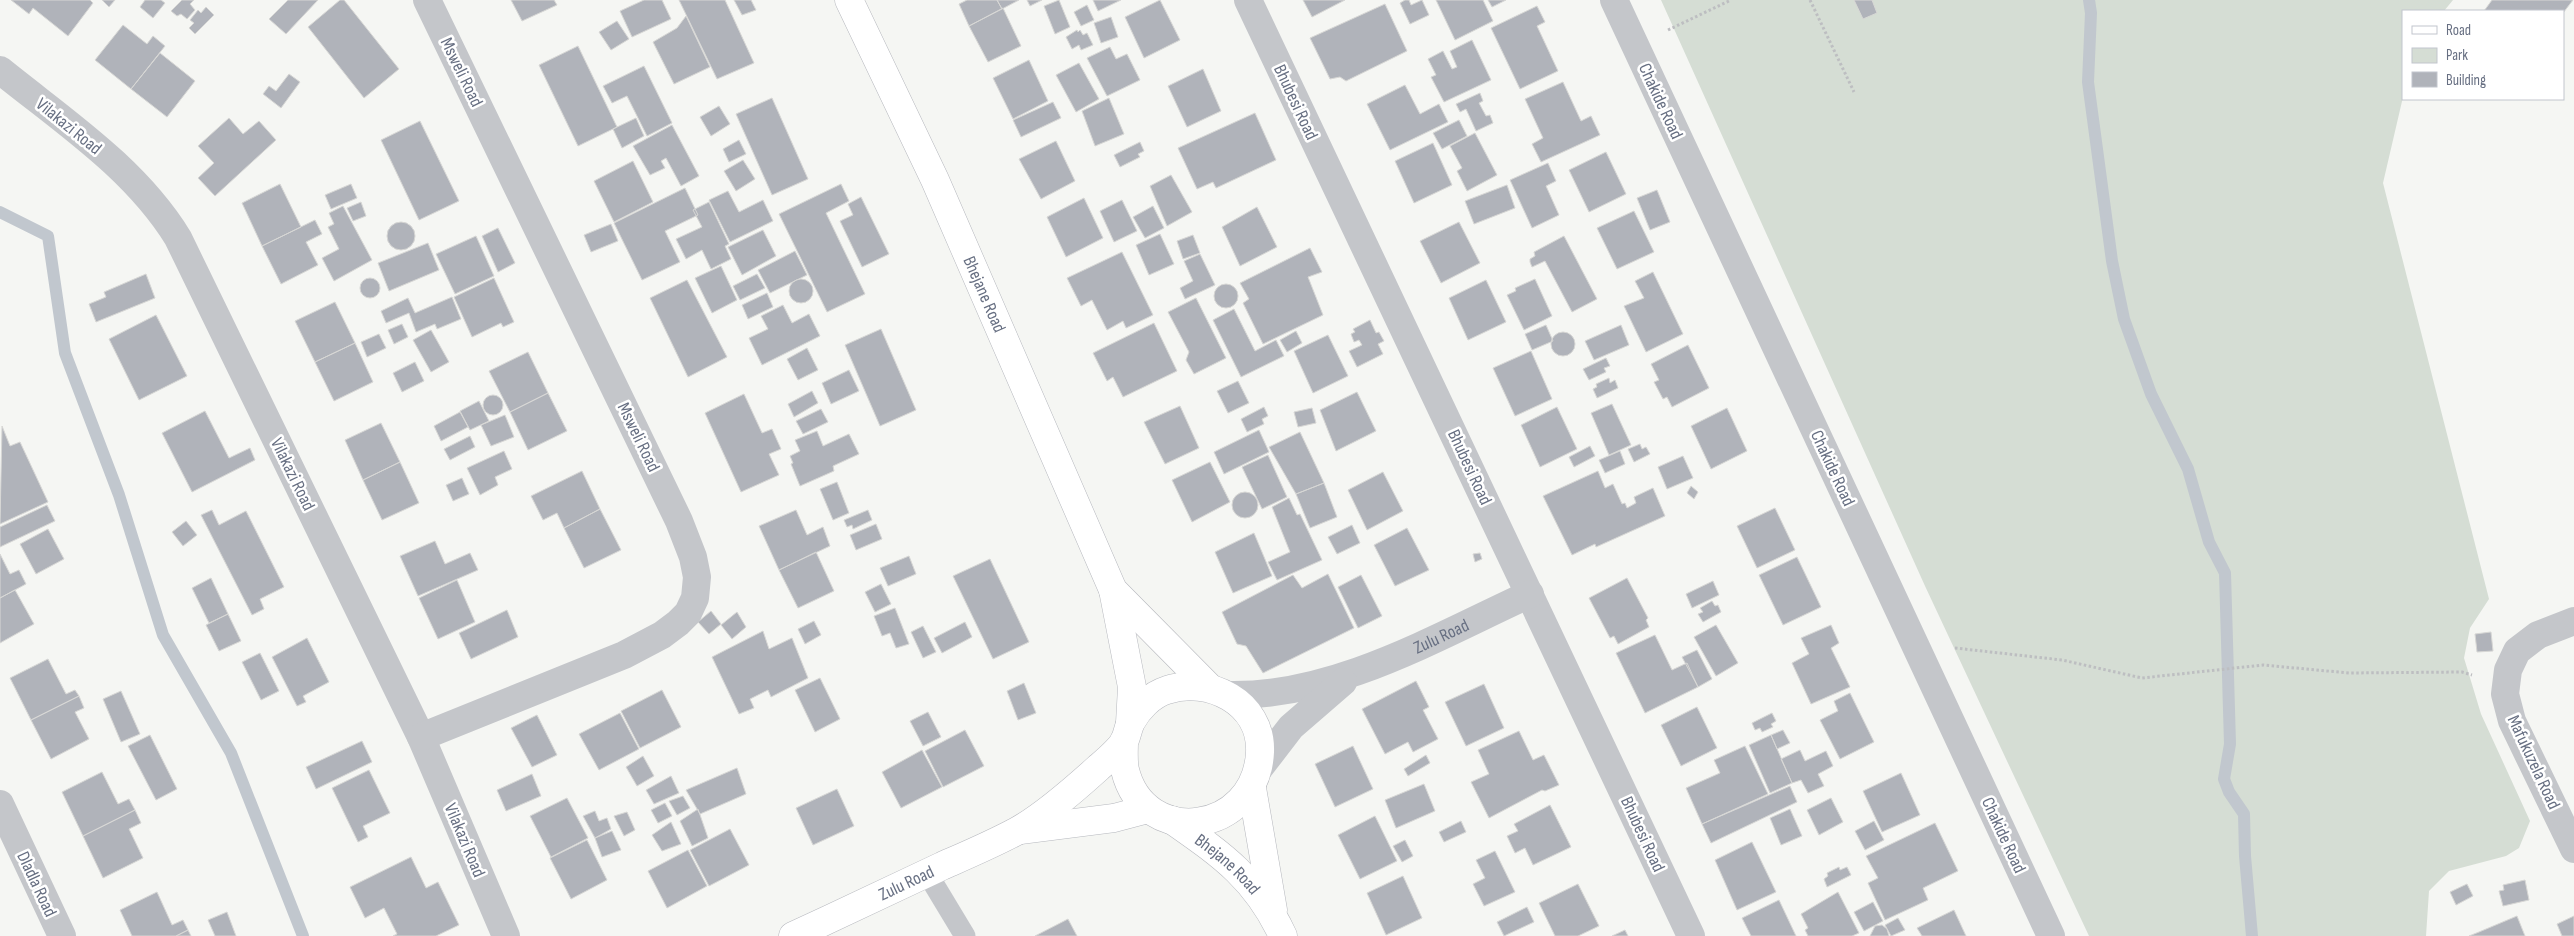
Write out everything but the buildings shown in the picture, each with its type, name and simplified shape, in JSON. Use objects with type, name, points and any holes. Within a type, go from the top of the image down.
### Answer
[{"type":"street","name":"Msweli Road","points":[[421,737],[624,655],[662,635],[688,613],[695,598],[697,577],[693,557],[679,521],[427,0]]},
{"type":"street","name":"Bhejane Road","points":[[849,0],[935,180],[1113,590],[1132,687],[1127,732]]},
{"type":"street","name":"Bhubesi Road","points":[[1248,0],[1691,936]]},
{"type":"street","name":"Chakide Road","points":[[1614,0],[2052,936]]},
{"type":"street","name":"Vilakazi Road","points":[[0,70],[116,164],[146,192],[178,238],[421,737],[506,936]]},
{"type":"street","name":"Bhejane Road","points":[[1113,590],[1219,691]]},
{"type":"street","name":"Zulu Road","points":[[1219,691],[1250,696],[1306,688],[1352,675],[1530,594]]},
{"type":"street","name":"Mafukuzela Road","points":[[2574,620],[2538,634],[2517,651],[2508,670],[2505,694],[2512,721],[2574,848]]},
{"type":"street","name":"Zulu Road","points":[[1255,779],[1291,727],[1352,675]]},
{"type":"street","points":[[1188,685],[1219,691],[1245,710],[1256,728],[1260,749],[1255,779],[1236,806],[1217,818],[1194,823],[1159,814],[1134,791],[1124,770],[1127,732],[1144,703],[1164,690],[1188,685]]},
{"type":"street","name":"Zulu Road","points":[[793,936],[1018,831],[1100,767],[1127,732]]},
{"type":"street","name":"Bhejane Road","points":[[1255,779],[1279,927]]},
{"type":"street","name":"Dladla Road","points":[[0,804],[62,936]]},
{"type":"street","name":"Bhejane Road","points":[[1159,814],[1228,860],[1250,883],[1279,927]]},
{"type":"street","name":"Zulu Road","points":[[1018,831],[1159,814]]},
{"type":"lane","points":[[927,873],[965,936]]},
{"type":"path","points":[[1636,46],[1731,0]]},
{"type":"path","points":[[1810,0],[1854,92]]},
{"type":"path","points":[[1915,643],[2062,660],[2142,678],[2263,665],[2349,673],[2462,672],[2506,685]]},
{"type":"green space","points":[[1661,0],[2453,0],[2445,10],[2402,10],[2402,100],[2383,183],[2489,599],[2470,628],[2464,658],[2481,714],[2530,821],[2519,848],[2506,856],[2449,871],[2429,891],[2426,936],[2089,936],[1925,586]]},
{"type":"waterway","points":[[2089,0],[2091,13],[2088,82],[2112,261],[2124,319],[2151,394],[2188,469],[2209,542],[2225,573],[2230,744],[2224,779],[2229,792],[2244,814],[2245,856],[2252,936]]},
{"type":"waterway","points":[[0,212],[48,236],[65,353],[119,495],[163,635],[231,753],[303,936]]}]
